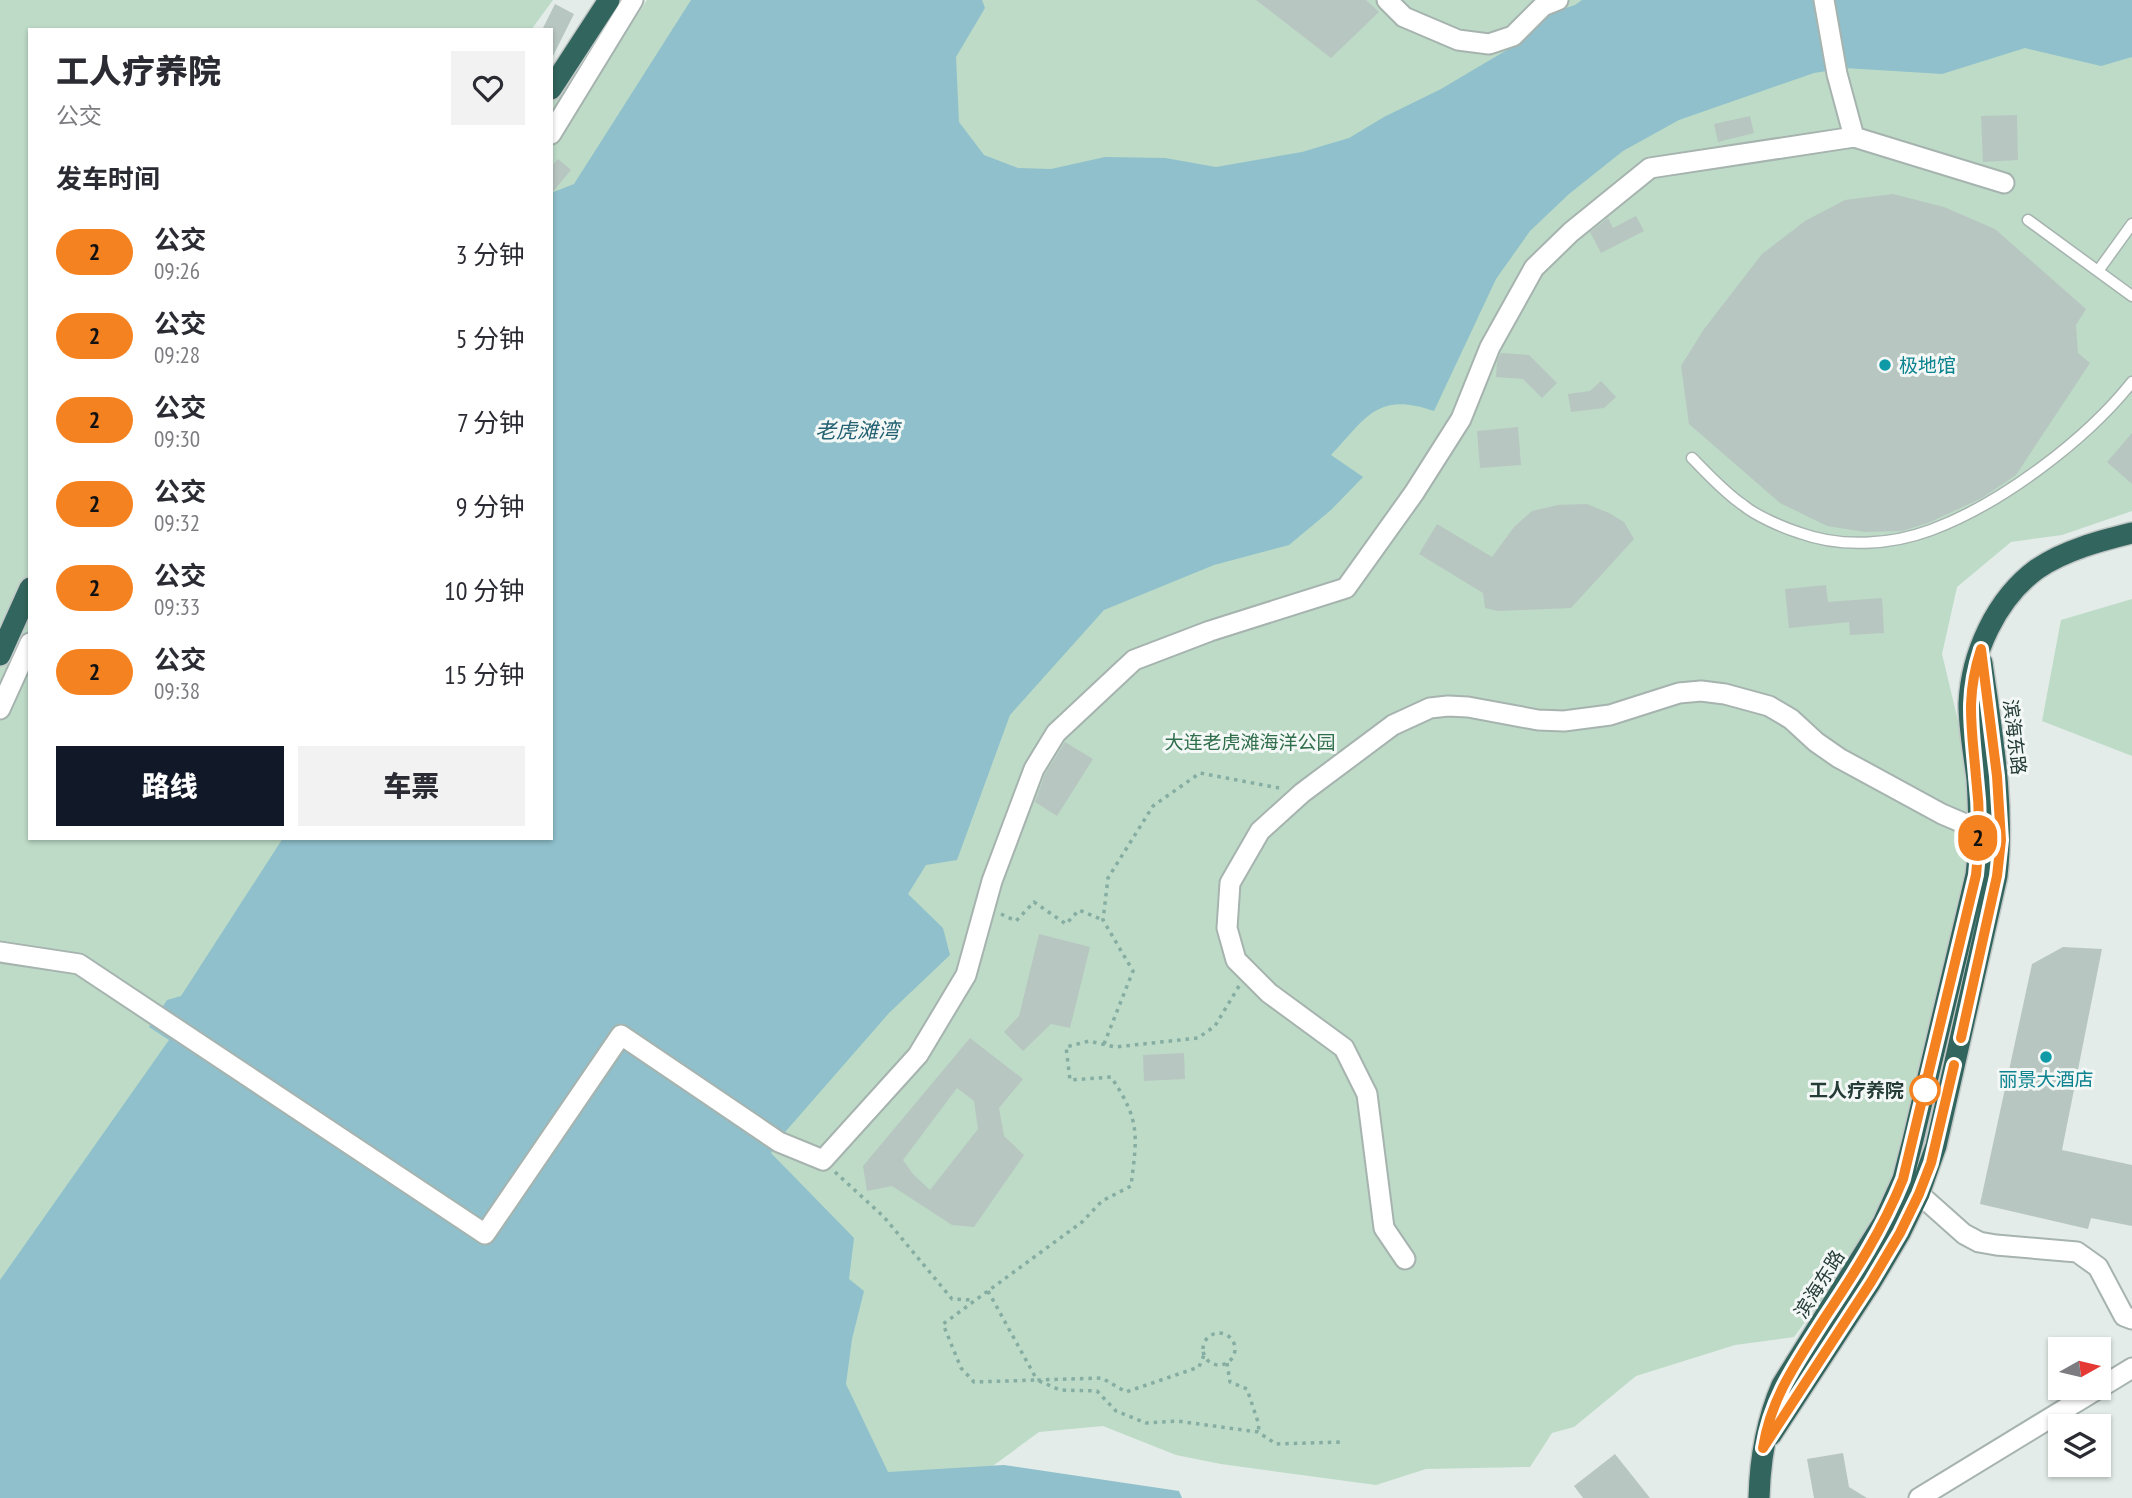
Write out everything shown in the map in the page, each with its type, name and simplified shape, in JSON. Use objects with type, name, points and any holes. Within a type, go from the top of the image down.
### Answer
[{"type":"highway","points":[[553,86],[609,0]]},
{"type":"highway","name":"滨海东路","points":[[1759,1498],[1766,1427],[1782,1385],[1863,1259],[1884,1223],[1903,1179],[1976,875],[1979,830],[1977,779],[1969,703],[1973,672],[1981,649],[1996,615],[2017,588],[2038,569],[2067,553],[2132,533]]},
{"type":"highway","points":[[0,654],[28,592]]},
{"type":"highway","name":"滨海东路","points":[[1763,1448],[1900,1233],[1919,1194],[1939,1132],[1997,876],[2001,840],[1997,776],[1981,649]]},
{"type":"street","points":[[553,131],[634,0]]},
{"type":"street","points":[[1387,0],[1404,17],[1447,36],[1489,44],[1513,36],[1543,6],[1558,0]]},
{"type":"street","points":[[1825,0],[1837,74],[1854,137]]},
{"type":"street","points":[[0,952],[79,964],[485,1234],[621,1035],[779,1142],[823,1160],[918,1055],[966,975],[992,881],[1034,769],[1056,733],[1134,660],[1210,631],[1346,588],[1414,493],[1461,419],[1490,347],[1534,268],[1571,232],[1650,168],[1854,137],[2004,183]]},
{"type":"street","points":[[0,709],[28,647]]},
{"type":"street","points":[[1405,1259],[1384,1228],[1367,1094],[1344,1048],[1269,993],[1236,960],[1227,928],[1230,883],[1259,831],[1302,793],[1393,725],[1430,708],[1448,706],[1538,720],[1564,721],[1610,715],[1658,698],[1700,691],[1748,698],[1791,719],[1839,758],[1942,814],[2001,840]]},
{"type":"street","points":[[1903,1179],[1964,1234],[1979,1241],[2077,1252],[2098,1267],[2124,1316],[2132,1319]]},
{"type":"street","points":[[1919,1498],[2132,1368]]},
{"type":"lane","points":[[2028,220],[2132,296]]},
{"type":"lane","points":[[2098,271],[2132,224]]},
{"type":"lane","points":[[1692,458],[1744,507],[1801,534],[1846,544],[1886,541],[1930,530],[1971,511],[2018,482],[2079,438],[2120,398],[2132,382]]},
{"type":"path","points":[[1104,1044],[1133,971],[1103,920],[1108,878],[1153,806],[1200,773],[1302,793]]},
{"type":"path","points":[[1016,921],[1034,902],[1066,924],[1079,911],[1103,920]]},
{"type":"path","points":[[1204,1355],[1211,1363],[1227,1363],[1234,1355],[1232,1340],[1223,1334],[1209,1337],[1203,1345],[1204,1355],[1199,1367],[1126,1392],[1102,1378],[974,1382],[961,1368],[943,1324],[1082,1223],[1102,1201],[1131,1186],[1137,1138],[1128,1103],[1111,1077],[1070,1080],[1066,1047],[1089,1041],[1115,1047],[1198,1038],[1215,1026],[1239,986],[1253,976]]},
{"type":"path","points":[[823,1160],[884,1217],[952,1299],[976,1300]]},
{"type":"path","points":[[988,1291],[1037,1380],[1060,1390],[1097,1391],[1116,1411],[1146,1423],[1177,1421],[1258,1432],[1276,1444],[1340,1442]]},
{"type":"path","points":[[1227,1363],[1230,1382],[1247,1389],[1259,1425],[1258,1432]]},
{"type":"green space","name":"大连老虎滩海洋公园","points":[[0,0],[553,0],[532,28],[28,28],[28,840],[553,840],[553,85],[580,104],[647,0],[2132,0],[2132,511],[2062,535],[2011,542],[1957,587],[1942,654],[1967,759],[1971,789],[1967,882],[1889,1198],[1865,1240],[1794,1337],[1735,1345],[1636,1376],[1574,1427],[1552,1433],[1530,1467],[1426,1469],[1376,1485],[1221,1464],[1176,1455],[1103,1426],[1039,1432],[949,1498],[0,1498]]},
{"type":"green space","points":[[2132,599],[2132,756],[2042,721],[2061,620]]},
{"type":"water","name":"老虎滩湾","points":[[691,0],[982,0],[985,8],[956,57],[959,122],[984,155],[1018,168],[1051,169],[1105,157],[1165,158],[1216,167],[1302,152],[1349,138],[1441,89],[1517,44],[1544,15],[1582,0],[2132,0],[2132,57],[2101,66],[2025,48],[1942,74],[1845,68],[1814,73],[1679,120],[1623,151],[1569,194],[1530,231],[1496,279],[1434,411],[1399,404],[1386,406],[1364,420],[1331,455],[1363,477],[1331,510],[1289,545],[1214,565],[1104,610],[1010,715],[957,860],[926,865],[908,894],[943,928],[950,955],[889,1013],[786,1131],[771,1153],[854,1238],[849,1279],[864,1291],[852,1339],[846,1384],[888,1472],[1004,1465],[1179,1491],[1182,1498],[0,1498],[0,1280],[169,1040],[149,1027],[167,1000],[181,996],[282,840],[553,840],[553,192],[574,184]]},
{"type":"building","points":[[1256,0],[1366,0],[1379,12],[1331,58]]},
{"type":"building","points":[[555,4],[574,14],[553,56],[553,28],[543,28]]},
{"type":"building","points":[[2017,115],[2018,160],[1983,162],[1981,116]]},
{"type":"building","points":[[1750,116],[1754,133],[1718,142],[1714,124]]},
{"type":"building","points":[[558,159],[571,170],[553,192],[553,165]]},
{"type":"building","name":"极地馆","points":[[1893,194],[1944,207],[1995,229],[2086,309],[2076,325],[2078,353],[2090,363],[2016,475],[1982,498],[1928,523],[1902,531],[1865,532],[1827,526],[1780,503],[1689,424],[1681,366],[1704,329],[1762,254],[1805,221],[1845,200]]},
{"type":"building","points":[[1636,216],[1644,231],[1601,253],[1590,232],[1608,218],[1613,228]]},
{"type":"building","points":[[1501,353],[1529,355],[1557,383],[1542,398],[1523,379],[1496,377],[1497,361]]},
{"type":"building","points":[[1601,381],[1616,397],[1604,408],[1571,412],[1568,394],[1590,391]]},
{"type":"building","points":[[1518,427],[1521,465],[1480,468],[1477,431]]},
{"type":"building","points":[[2132,433],[2132,484],[2107,462]]},
{"type":"building","points":[[1587,504],[1624,522],[1634,539],[1571,608],[1498,611],[1485,608],[1483,593],[1419,554],[1437,524],[1492,557],[1514,527],[1532,511],[1558,505]]},
{"type":"building","points":[[1826,585],[1828,602],[1882,598],[1884,633],[1850,635],[1849,622],[1789,628],[1785,589]]},
{"type":"building","points":[[1065,742],[1093,759],[1057,816],[1035,802],[1045,774]]},
{"type":"building","points":[[1039,934],[1090,947],[1070,1028],[1051,1024],[1023,1051],[1004,1032],[1019,1016]]},
{"type":"building","name":"丽景大酒店","points":[[2063,947],[2102,949],[2062,1150],[2132,1165],[2132,1226],[2091,1218],[2088,1229],[1980,1204],[2032,964]]},
{"type":"building","points":[[970,1038],[1023,1079],[999,1108],[1004,1136],[1024,1155],[974,1227],[952,1225],[892,1186],[867,1191],[863,1166]],"holes":[[[957,1088],[974,1101],[978,1129],[930,1190],[903,1160]]]},
{"type":"building","points":[[1184,1053],[1185,1079],[1144,1081],[1143,1055]]},
{"type":"building","points":[[1843,1453],[1849,1487],[1867,1498],[1814,1498],[1807,1459]]},
{"type":"building","points":[[1615,1454],[1650,1498],[1583,1498],[1574,1486]]},
{"type":"bus line","name":"2","points":[[1954,1065],[1931,1163],[1900,1233],[1763,1448],[1766,1427],[1782,1385],[1884,1223],[1903,1179],[1976,875],[1979,830],[1977,779],[1969,703],[1973,672],[1981,649],[1997,776],[2001,840],[1997,876],[1961,1038]]},
{"type":"place","name":"极地馆","points":[[1885,365]]},
{"type":"place","name":"丽景大酒店","points":[[2046,1057]]},
{"type":"place","name":"工人疗养院","points":[[1925,1090]]}]
